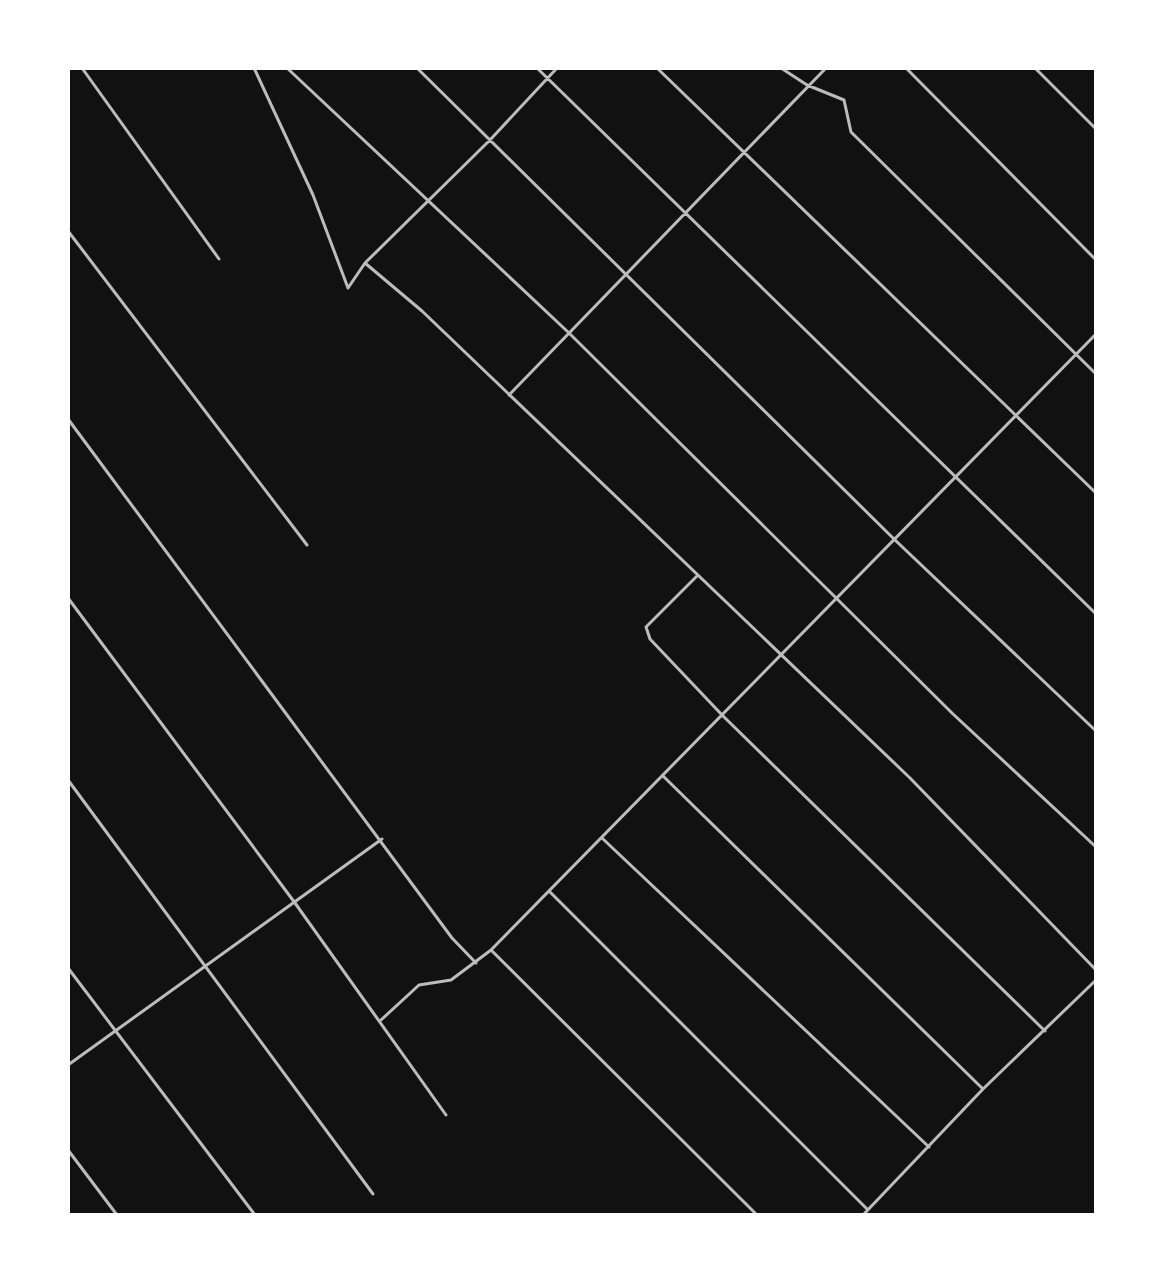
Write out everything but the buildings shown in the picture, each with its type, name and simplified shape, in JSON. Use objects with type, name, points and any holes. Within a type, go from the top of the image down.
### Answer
[{"type":"street","points":[[82,68],[219,259]]},
{"type":"street","points":[[254,68],[313,195],[348,288],[365,263],[490,140],[557,68]]},
{"type":"street","points":[[287,68],[568,332],[953,714],[1096,847]]},
{"type":"street","points":[[417,68],[895,540],[1096,731]]},
{"type":"street","points":[[537,68],[1096,614]]},
{"type":"street","points":[[657,68],[1096,493]]},
{"type":"street","points":[[781,68],[807,85],[844,100],[851,132],[1096,374]]},
{"type":"street","points":[[509,395],[826,68]]},
{"type":"street","points":[[906,68],[1096,260]]},
{"type":"street","points":[[1035,68],[1096,129]]},
{"type":"street","points":[[68,231],[307,545]]},
{"type":"street","points":[[365,263],[509,395],[910,778],[1096,970]]},
{"type":"street","points":[[381,1020],[419,985],[451,980],[491,950],[1096,334]]},
{"type":"street","points":[[68,419],[382,839],[452,938],[476,963]]},
{"type":"street","points":[[697,576],[646,627],[646,633],[723,716],[1045,1031]]},
{"type":"street","points":[[68,598],[381,1020],[446,1115]]},
{"type":"street","points":[[663,776],[983,1089]]},
{"type":"street","points":[[68,780],[373,1194]]},
{"type":"street","points":[[603,838],[929,1147]]},
{"type":"street","points":[[68,1065],[382,839]]},
{"type":"street","points":[[550,892],[868,1210]]},
{"type":"street","points":[[491,950],[757,1215]]},
{"type":"street","points":[[68,968],[255,1215]]},
{"type":"street","points":[[863,1215],[983,1089],[1096,980]]},
{"type":"street","points":[[68,1150],[117,1215]]}]
